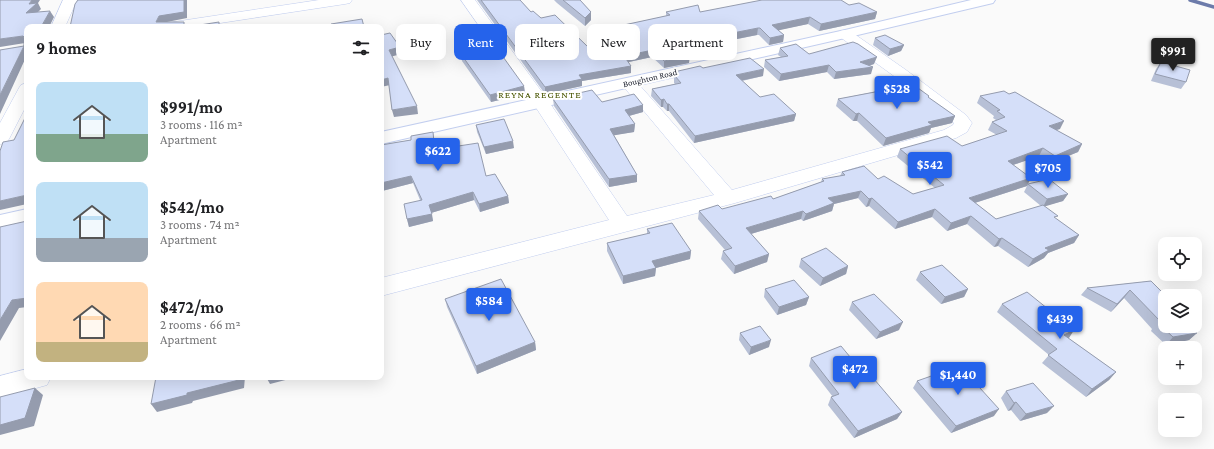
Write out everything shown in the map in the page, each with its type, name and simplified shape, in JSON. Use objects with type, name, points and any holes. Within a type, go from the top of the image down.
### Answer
[{"type":"main road","name":"Boughton Road","points":[[384,137],[845,34],[988,0]]},
{"type":"main road","points":[[0,222],[24,217]]},
{"type":"street","points":[[59,24],[70,0]]},
{"type":"street","points":[[205,24],[256,20],[345,0]]},
{"type":"street","points":[[468,0],[541,103],[622,224]]},
{"type":"street","points":[[384,286],[728,198],[950,134],[961,128],[963,123],[960,119],[900,72],[845,34]]},
{"type":"street","points":[[629,83],[728,198]]},
{"type":"street","points":[[0,139],[24,94]]},
{"type":"street","points":[[0,387],[27,380]]},
{"type":"building","points":[[0,0],[32,0],[29,4],[37,3],[26,13],[50,11],[43,24],[24,24],[24,37],[0,39]]},
{"type":"building","points":[[78,0],[184,0],[184,12],[159,16],[156,22],[184,22],[184,24],[71,24],[75,4]]},
{"type":"building","points":[[481,0],[520,0],[531,12],[533,11],[541,18],[555,15],[564,24],[515,24],[515,46],[507,35],[507,24],[499,24]]},
{"type":"building","points":[[563,0],[580,0],[591,12],[585,18]]},
{"type":"building","points":[[762,0],[841,0],[849,5],[859,3],[877,12],[821,24],[810,17],[772,25],[784,35],[770,38],[760,28],[737,32],[737,24],[648,24],[648,51],[640,53],[640,24],[628,24],[670,15],[666,12],[698,5],[700,12]]},
{"type":"building","points":[[362,19],[363,24],[331,24]]},
{"type":"building","points":[[219,22],[219,24],[206,24]]},
{"type":"building","points":[[390,33],[396,41],[396,48],[389,50],[417,106],[392,110],[388,78],[384,79],[384,34]]},
{"type":"building","points":[[885,35],[904,45],[890,49],[875,38]]},
{"type":"building","points":[[579,38],[587,46],[587,60],[627,60],[631,66],[579,75],[582,79],[545,87],[525,60],[579,60]]},
{"type":"building","points":[[853,42],[877,57],[860,62],[873,67],[836,72],[829,65],[781,74],[765,60],[788,56],[780,48],[796,44],[809,54]]},
{"type":"building","points":[[24,46],[0,95],[0,50]]},
{"type":"building","points":[[750,58],[764,69],[736,75],[760,97],[774,94],[796,114],[695,136],[669,104],[667,104],[664,99],[661,100],[652,89],[681,83],[675,76],[678,75],[674,72],[700,66],[703,68]]},
{"type":"building","points":[[465,60],[505,60],[524,86],[490,95]]},
{"type":"building","points":[[1161,62],[1190,70],[1186,82],[1155,74]]},
{"type":"building","points":[[911,83],[955,116],[928,122],[932,125],[886,138],[859,113],[856,114],[838,99],[896,88],[893,87]]},
{"type":"building","points":[[592,90],[602,102],[634,94],[643,105],[625,110],[635,124],[610,129],[637,175],[609,179],[553,99]]},
{"type":"building","points":[[1004,91],[1009,94],[1015,92],[1064,121],[1049,126],[1082,144],[1055,156],[1043,148],[1008,161],[1031,178],[969,198],[996,219],[1043,205],[1058,216],[1054,217],[1079,235],[1045,248],[1049,250],[1033,259],[1002,238],[999,239],[971,216],[951,223],[935,209],[898,222],[872,198],[869,199],[861,191],[828,198],[834,203],[806,214],[803,211],[746,228],[769,254],[735,266],[723,251],[732,248],[699,211],[718,205],[722,209],[771,196],[773,199],[824,181],[822,179],[845,175],[842,172],[864,166],[878,179],[884,176],[913,194],[944,185],[900,149],[947,136],[962,146],[1007,131],[992,122],[1005,117],[997,111],[1000,110],[980,96]]},
{"type":"building","points":[[504,119],[513,141],[484,147],[476,125]]},
{"type":"building","points":[[24,120],[24,196],[0,201],[0,151],[3,142],[14,140]]},
{"type":"building","points":[[433,132],[435,152],[452,147],[478,143],[486,176],[495,174],[508,196],[479,204],[473,192],[429,205],[432,214],[407,219],[404,204],[422,200],[411,176],[384,182],[384,144],[411,140],[411,136]]},
{"type":"building","points":[[1049,179],[1068,194],[1047,199],[1028,184]]},
{"type":"building","points":[[24,222],[24,298],[12,300],[0,320],[0,227]]},
{"type":"building","points":[[672,223],[691,251],[652,261],[656,268],[623,276],[607,243],[650,233],[647,229]]},
{"type":"building","points":[[826,248],[848,266],[823,278],[801,259]]},
{"type":"building","points":[[942,265],[968,289],[945,297],[920,272]]},
{"type":"building","points":[[501,279],[535,342],[476,366],[445,299]]},
{"type":"building","points":[[794,280],[809,297],[779,307],[765,289]]},
{"type":"building","points":[[1151,281],[1159,289],[1158,319],[1130,290],[1117,304],[1087,288]]},
{"type":"building","points":[[1027,292],[1074,330],[1064,335],[1116,372],[1092,389],[1048,355],[1057,349],[1002,304]]},
{"type":"building","points":[[874,294],[903,322],[880,332],[852,302]]},
{"type":"building","points":[[760,326],[771,340],[751,347],[740,333]]},
{"type":"building","points":[[1169,333],[1197,333],[1173,337]]},
{"type":"building","points":[[841,346],[870,381],[874,379],[902,412],[858,431],[831,397],[839,394],[811,358]]},
{"type":"building","points":[[960,366],[999,409],[956,426],[917,381]]},
{"type":"building","points":[[155,380],[239,380],[187,393],[187,395],[151,404]]},
{"type":"building","points":[[1033,383],[1054,406],[1026,414],[1016,402],[1014,403],[1006,391]]},
{"type":"building","points":[[35,388],[25,418],[0,425],[0,397]]},
{"type":"waterway","points":[[1190,0],[1214,7]]},
{"type":"district","name":"REYNA REGENTE","points":[[540,94]]}]
